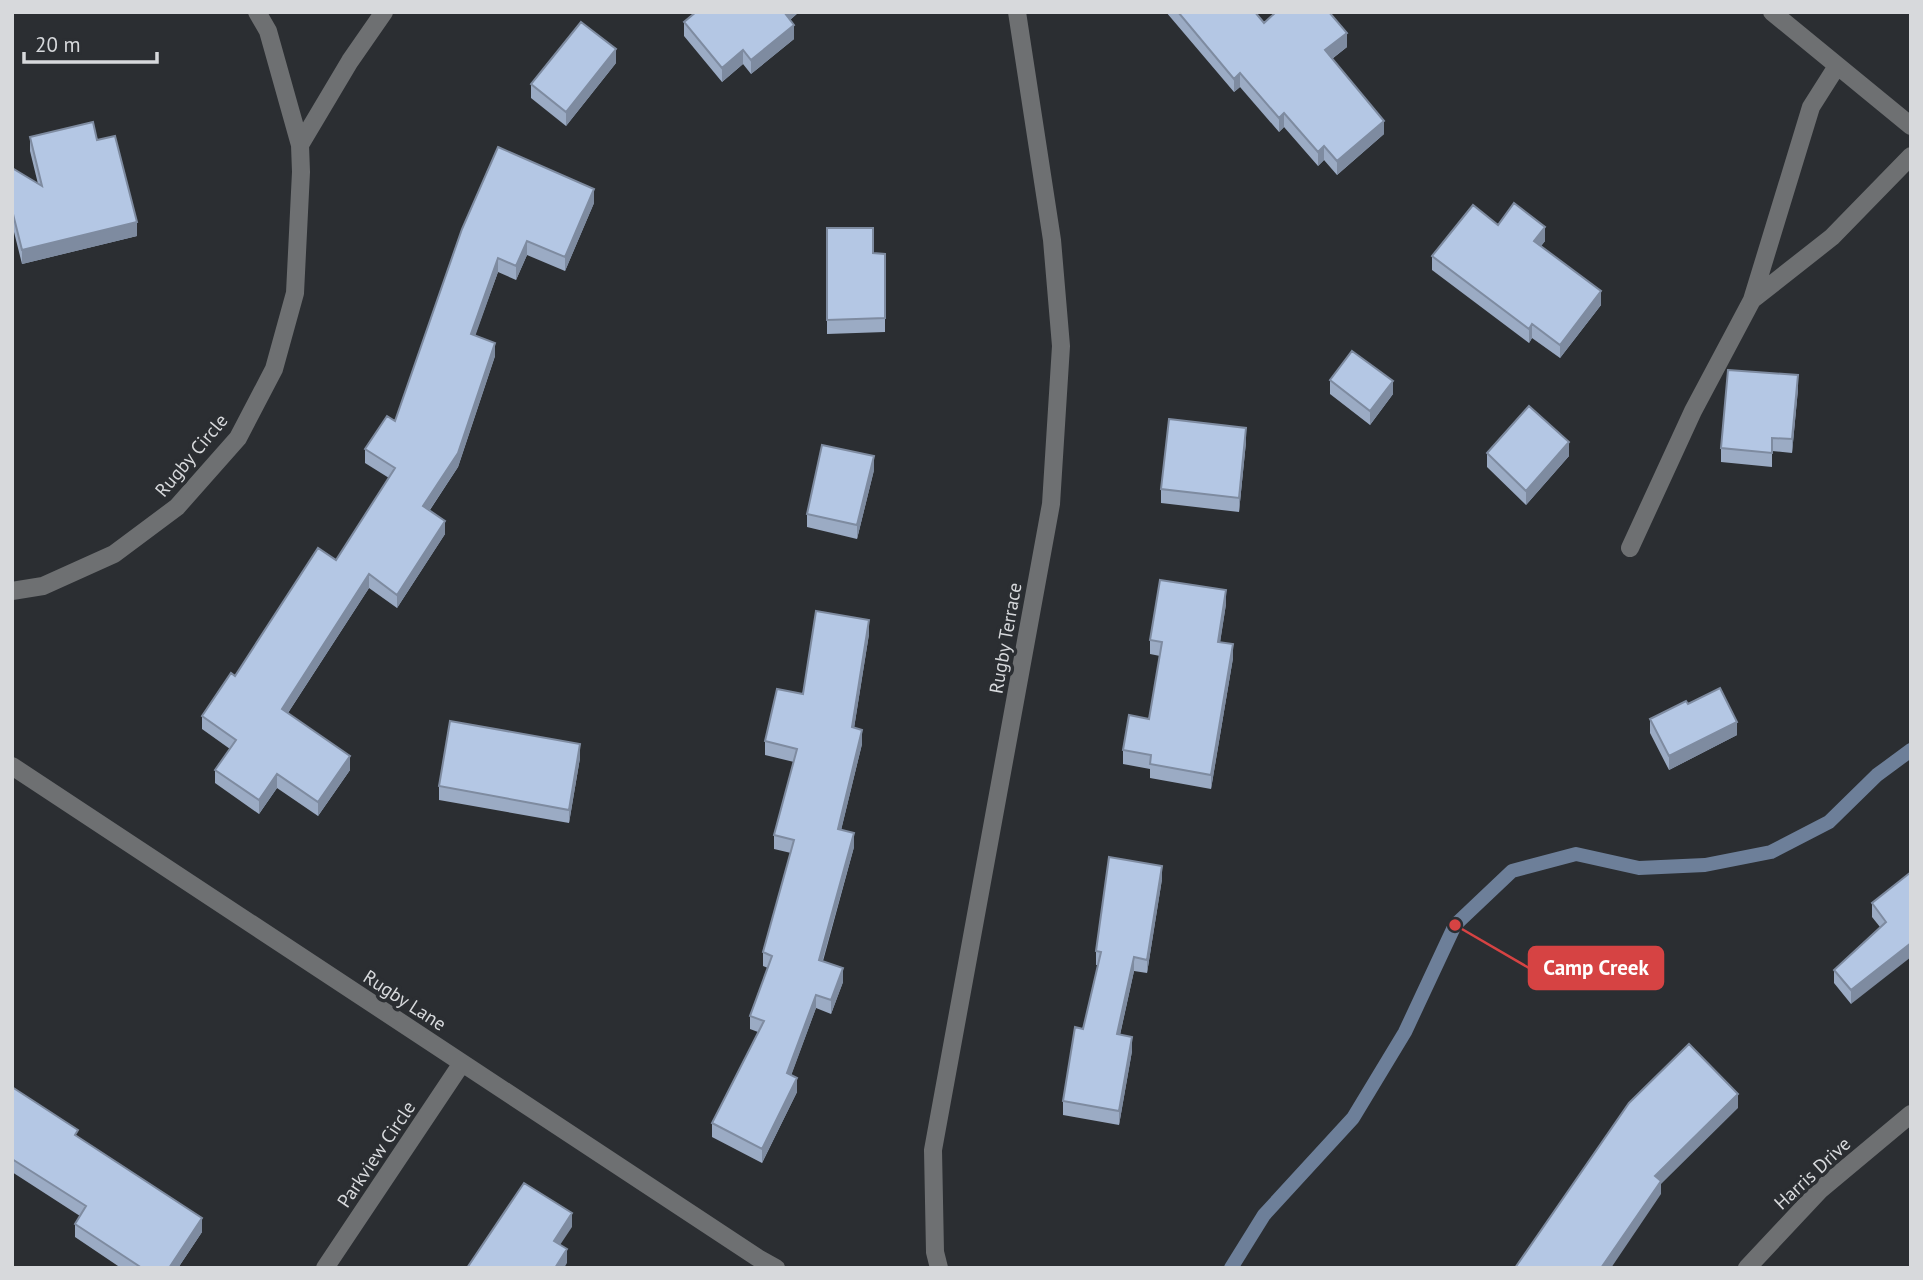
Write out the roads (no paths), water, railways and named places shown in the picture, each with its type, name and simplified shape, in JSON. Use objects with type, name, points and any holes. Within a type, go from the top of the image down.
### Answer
[{"type":"street","name":"Rugby Circle","points":[[12,592],[43,586],[114,554],[177,508],[238,438],[274,369],[295,293],[300,145],[268,31],[257,12]]},
{"type":"street","points":[[300,145],[350,61],[384,12]]},
{"type":"street","name":"Rugby Terrace","points":[[939,1268],[934,1252],[933,1150],[1051,504],[1061,346],[1052,240],[1017,12]]},
{"type":"street","points":[[1772,12],[1911,126]]},
{"type":"street","points":[[1630,548],[1693,411],[1752,300],[1811,107],[1837,66]]},
{"type":"street","points":[[1752,300],[1832,237],[1911,156]]},
{"type":"street","name":"Rugby Lane","points":[[12,766],[776,1268]]},
{"type":"street","name":"Parkview Circle","points":[[325,1268],[463,1063]]},
{"type":"street","name":"Harris Drive","points":[[1747,1268],[1820,1191],[1911,1114]]},
{"type":"waterway","points":[[1231,1268],[1264,1215],[1353,1118],[1405,1032],[1455,925],[1512,871],[1576,854],[1639,868],[1705,865],[1771,852],[1829,822],[1877,775],[1911,750]]},
{"type":"place","name":"Camp Creek","points":[[1455,925]]}]
